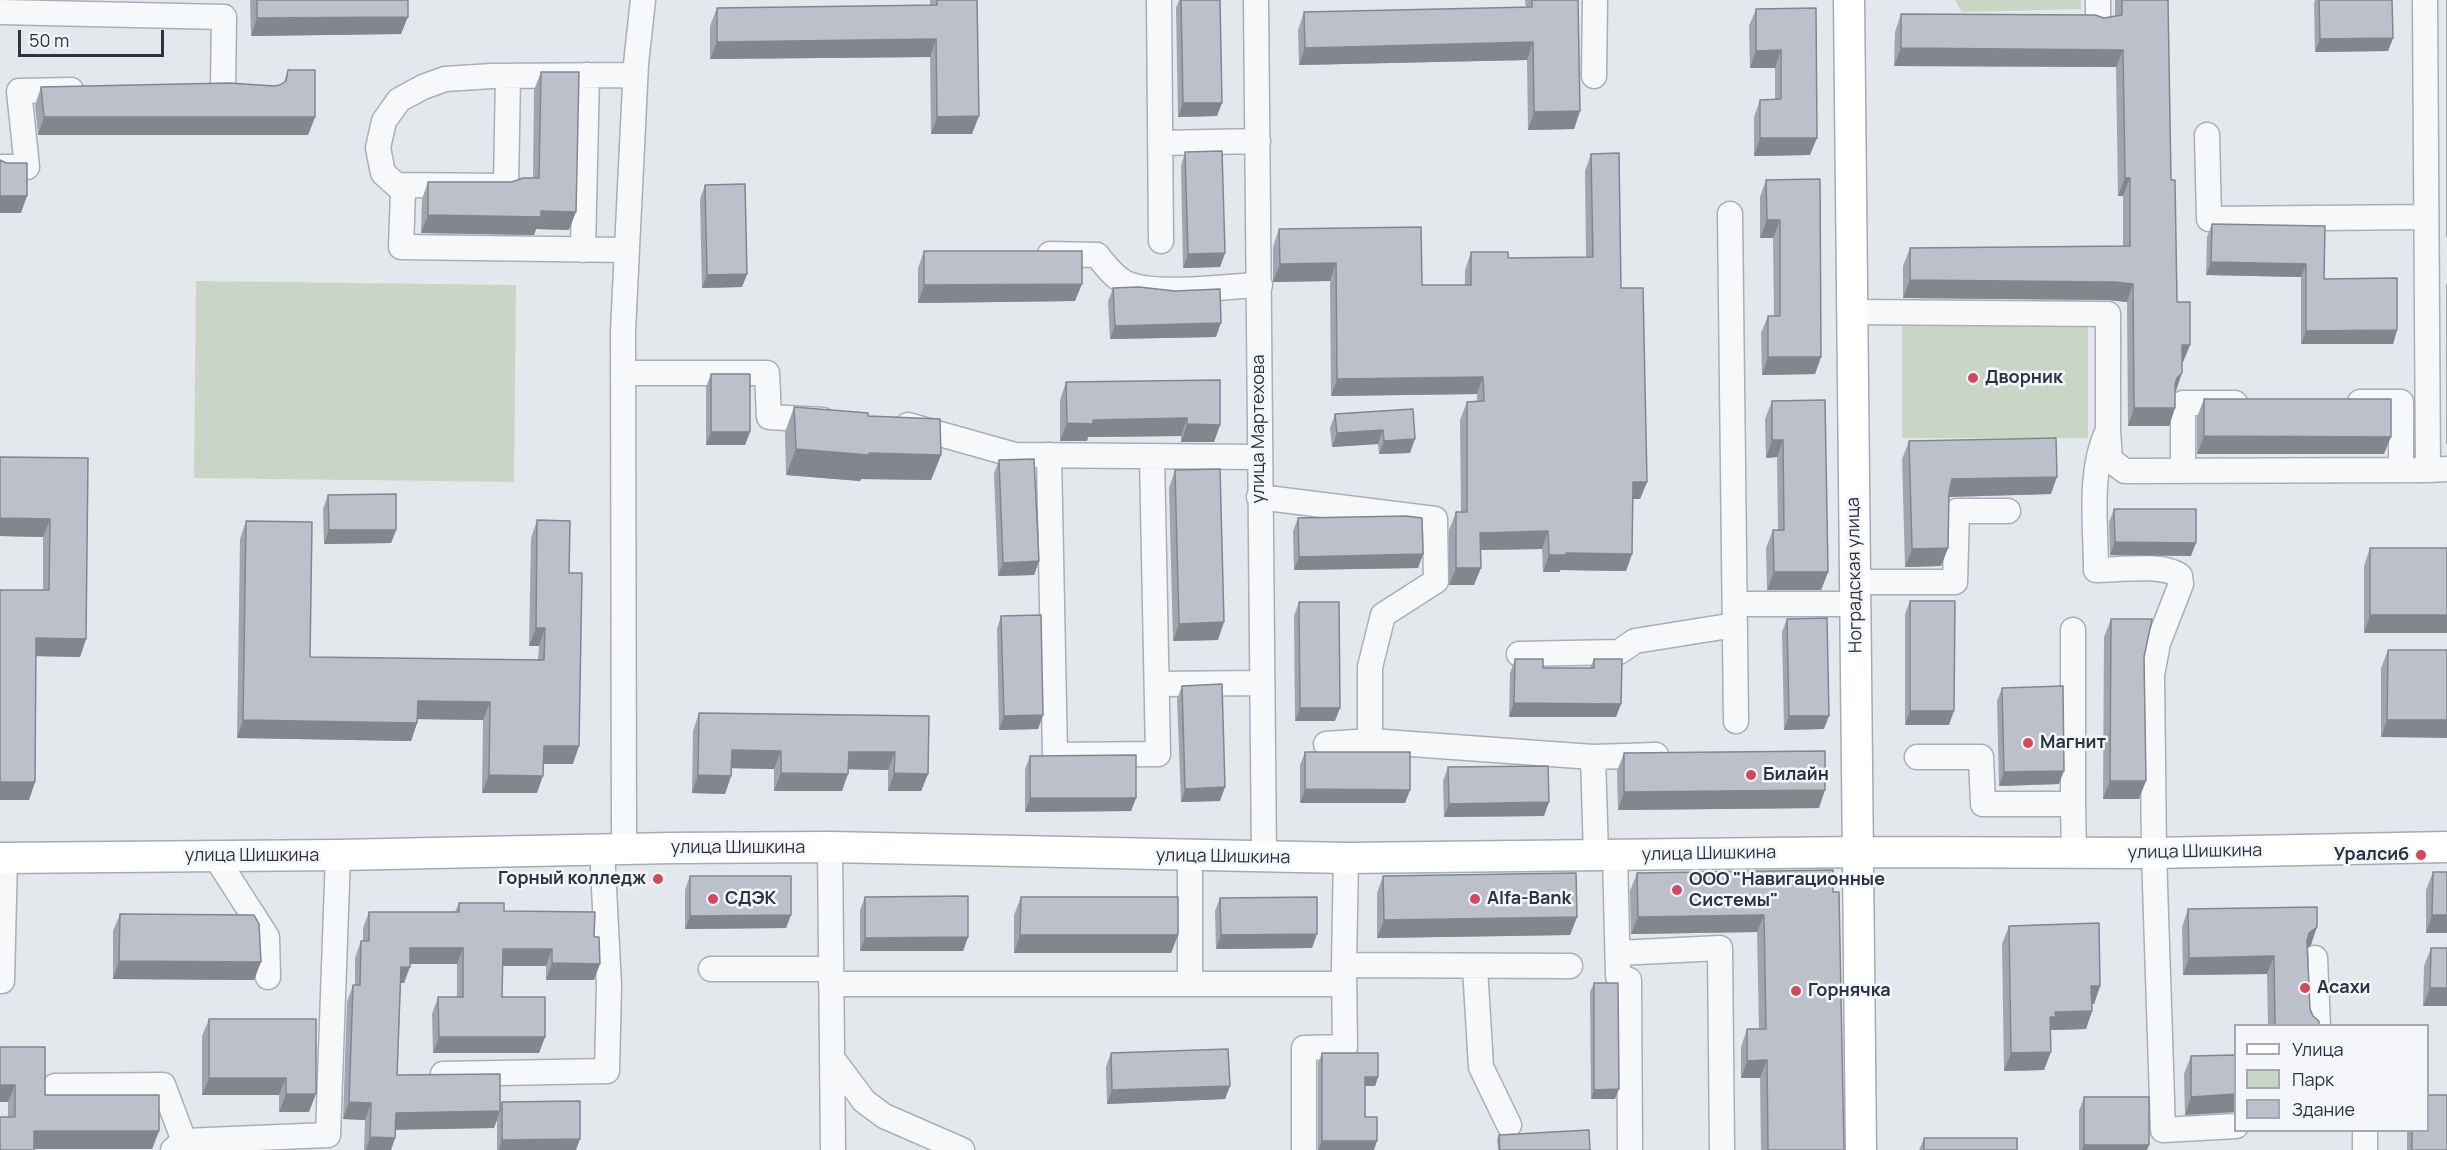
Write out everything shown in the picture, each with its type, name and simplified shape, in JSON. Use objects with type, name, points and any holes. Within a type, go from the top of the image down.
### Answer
[{"type":"main road","name":"Ноградская улица","points":[[1849,0],[1861,1150]]},
{"type":"main road","name":"улица Шишкина","points":[[2,858],[338,855],[613,848],[830,847],[1346,858],[1858,852],[2154,853],[2447,847]]},
{"type":"street","points":[[443,1074],[607,1071],[626,250],[635,75],[643,0]]},
{"type":"street","points":[[1159,0],[1161,241]]},
{"type":"street","name":"улица Мартехова","points":[[1256,0],[1264,858]]},
{"type":"street","points":[[1594,76],[1595,0]]},
{"type":"street","points":[[1852,312],[2108,314],[2110,460],[2125,471],[2437,469],[2426,217],[2425,0]]},
{"type":"street","points":[[0,12],[224,9],[223,88]]},
{"type":"street","points":[[583,250],[587,75]]},
{"type":"street","points":[[626,250],[401,247],[403,191],[383,172],[378,148],[384,122],[399,100],[423,87],[445,79],[635,75]]},
{"type":"street","points":[[398,185],[506,186],[508,76]]},
{"type":"street","points":[[0,167],[27,167],[19,91],[98,89]]},
{"type":"street","points":[[2208,135],[2210,219],[2426,217]]},
{"type":"street","points":[[1160,143],[1258,141]]},
{"type":"street","points":[[1730,214],[1736,721]]},
{"type":"street","points":[[1028,253],[1097,255],[1121,281],[1136,287],[1155,289],[1260,285]]},
{"type":"street","points":[[622,373],[767,373],[769,417],[848,421]]},
{"type":"street","points":[[2332,402],[2401,402],[2401,470]]},
{"type":"street","points":[[2183,470],[2183,403],[2263,403]]},
{"type":"street","points":[[882,423],[915,425],[1015,455],[1259,457]]},
{"type":"street","points":[[2108,430],[2103,441],[2097,469],[2096,570],[2161,569],[2174,571],[2180,576],[2181,584],[2158,643],[2152,669],[2154,853],[2163,1130],[2234,1126]]},
{"type":"street","points":[[1049,455],[1055,755],[1158,754],[1152,456]]},
{"type":"street","points":[[1259,497],[1435,519],[1436,581],[1383,615],[1370,667],[1370,741]]},
{"type":"street","points":[[1519,654],[1619,652],[1635,641],[1735,615],[1856,593],[1956,582],[1958,511],[2007,511]]},
{"type":"street","points":[[2073,630],[2073,853]]},
{"type":"street","points":[[1156,684],[1262,683]]},
{"type":"street","points":[[1326,744],[1370,741],[1593,756],[1682,754]]},
{"type":"street","points":[[1593,756],[1618,953],[1618,976],[1629,980],[1630,1150]]},
{"type":"street","points":[[1917,757],[1981,757],[1983,804],[2073,804]]},
{"type":"street","points":[[830,847],[833,1150]]},
{"type":"street","points":[[55,1086],[163,1085],[178,1145],[327,1143],[338,855]]},
{"type":"street","points":[[215,856],[267,937],[268,976]]},
{"type":"street","points":[[1190,856],[1190,984]]},
{"type":"street","points":[[0,981],[2,981],[2,858]]},
{"type":"street","points":[[1304,1150],[1304,1048],[1345,1047],[1346,858]]},
{"type":"street","points":[[1618,953],[1720,948],[1722,1150]]},
{"type":"street","points":[[2315,958],[2318,1024]]},
{"type":"street","points":[[711,969],[831,977],[1190,984],[1475,967],[1570,966]]},
{"type":"street","points":[[1475,967],[1481,1067],[1509,1125]]},
{"type":"street","points":[[832,1058],[864,1101],[884,1116],[962,1150]]},
{"type":"street","points":[[2365,1132],[2365,1150]]},
{"type":"green space","points":[[1955,0],[2081,0],[2081,9],[1962,12]]},
{"type":"green space","points":[[196,281],[516,285],[514,482],[194,478]]},
{"type":"green space","points":[[1902,323],[2088,323],[2088,438],[1902,438]]},
{"type":"building","points":[[257,0],[408,0],[408,17],[257,18]]},
{"type":"building","points":[[937,0],[977,0],[979,116],[937,117],[936,39],[717,42],[717,8],[937,5]]},
{"type":"building","points":[[1181,0],[1220,0],[1222,103],[1183,103]]},
{"type":"building","points":[[1532,0],[1578,0],[1580,111],[1534,112],[1533,42],[1305,48],[1304,12],[1532,7]]},
{"type":"building","points":[[2122,0],[2168,0],[2171,180],[2175,180],[2177,302],[2190,302],[2190,345],[2182,345],[2182,373],[2175,385],[2175,408],[2134,408],[2133,284],[1910,280],[1910,248],[2130,246],[2130,178],[2125,178],[2123,50],[1901,48],[1901,14],[2095,15],[2104,18],[2122,15]]},
{"type":"building","points":[[2319,0],[2392,0],[2393,38],[2320,39]]},
{"type":"building","points":[[1816,8],[1817,138],[1760,138],[1760,100],[1781,99],[1781,50],[1756,51],[1756,9]]},
{"type":"building","points":[[288,70],[315,70],[315,117],[44,117],[41,87],[229,83],[274,86],[286,81]]},
{"type":"building","points":[[541,72],[579,72],[576,212],[541,211],[541,217],[428,215],[428,182],[512,182],[523,178],[539,178]]},
{"type":"building","points":[[1222,151],[1225,253],[1188,254],[1185,152]]},
{"type":"building","points":[[1619,153],[1621,288],[1643,288],[1647,482],[1633,482],[1632,554],[1549,555],[1548,531],[1480,533],[1481,568],[1456,568],[1456,512],[1467,512],[1467,402],[1484,401],[1483,377],[1337,379],[1336,263],[1280,264],[1279,229],[1421,227],[1422,285],[1471,285],[1471,252],[1508,252],[1508,258],[1593,257],[1591,154]]},
{"type":"building","points":[[0,160],[6,163],[27,163],[27,196],[0,196]]},
{"type":"building","points":[[1820,179],[1821,357],[1768,357],[1768,316],[1780,316],[1780,220],[1767,220],[1766,180]]},
{"type":"building","points":[[745,184],[747,274],[707,275],[705,185]]},
{"type":"building","points":[[2212,224],[2325,226],[2324,279],[2397,278],[2397,330],[2306,331],[2306,264],[2211,262]]},
{"type":"building","points":[[924,251],[1082,251],[1082,284],[924,285]]},
{"type":"building","points":[[1139,287],[1175,291],[1220,289],[1221,323],[1115,326],[1113,288]]},
{"type":"building","points":[[711,374],[750,374],[750,432],[711,432]]},
{"type":"building","points":[[1220,380],[1220,425],[1187,424],[1187,418],[1093,420],[1093,424],[1067,423],[1066,382]]},
{"type":"building","points":[[2204,399],[2391,399],[2391,437],[2204,436]]},
{"type":"building","points":[[1825,400],[1828,572],[1774,572],[1773,530],[1784,530],[1783,440],[1772,440],[1772,401]]},
{"type":"building","points":[[794,407],[868,413],[868,416],[940,419],[941,455],[869,453],[869,455],[796,449]]},
{"type":"building","points":[[1413,409],[1415,439],[1384,441],[1383,430],[1337,433],[1335,414]]},
{"type":"building","points":[[2056,438],[2057,477],[1952,479],[1949,493],[1948,548],[1912,549],[1909,441]]},
{"type":"building","points":[[0,457],[88,458],[86,639],[36,638],[35,782],[0,782],[0,590],[49,590],[50,519],[0,518]]},
{"type":"building","points":[[1034,459],[1039,561],[1003,563],[999,460]]},
{"type":"building","points":[[1220,469],[1224,622],[1179,624],[1175,470]]},
{"type":"building","points":[[396,494],[396,530],[329,530],[328,495]]},
{"type":"building","points":[[2114,509],[2196,509],[2196,543],[2115,542]]},
{"type":"building","points":[[1406,516],[1422,518],[1423,554],[1299,557],[1298,518]]},
{"type":"building","points":[[537,520],[570,521],[569,573],[582,573],[579,746],[544,746],[543,776],[489,775],[490,702],[418,701],[417,723],[243,720],[246,521],[312,522],[310,657],[544,660],[545,628],[536,628]]},
{"type":"building","points":[[2370,548],[2447,548],[2447,615],[2370,615]]},
{"type":"building","points":[[1910,601],[1955,601],[1954,711],[1910,711]]},
{"type":"building","points":[[1299,602],[1339,602],[1340,708],[1300,708]]},
{"type":"building","points":[[1041,615],[1043,715],[1004,716],[1001,616]]},
{"type":"building","points":[[1827,618],[1829,716],[1789,716],[1787,619]]},
{"type":"building","points":[[2111,619],[2152,619],[2144,657],[2146,781],[2110,781]]},
{"type":"building","points":[[2388,650],[2447,650],[2447,720],[2387,720]]},
{"type":"building","points":[[1515,659],[1543,659],[1543,668],[1594,668],[1594,659],[1622,659],[1621,704],[1514,703]]},
{"type":"building","points":[[1222,684],[1225,787],[1185,789],[1182,686]]},
{"type":"building","name":"Магнит","points":[[2063,686],[2064,771],[2004,772],[2002,688]]},
{"type":"building","points":[[699,713],[929,716],[928,774],[894,773],[895,752],[849,752],[848,774],[781,773],[781,751],[732,750],[731,776],[698,775]]},
{"type":"building","points":[[1825,751],[1825,790],[1624,792],[1624,753]]},
{"type":"building","points":[[1305,752],[1410,752],[1410,790],[1305,789]]},
{"type":"building","points":[[1136,755],[1136,798],[1030,798],[1030,756]]},
{"type":"building","points":[[1548,766],[1549,802],[1449,804],[1448,767]]},
{"type":"building","name":"Горнячка","points":[[1833,870],[1833,892],[1839,892],[1844,1150],[1768,1150],[1767,1060],[1747,1061],[1747,1029],[1766,1029],[1764,915],[1638,917],[1637,873]]},
{"type":"building","points":[[2433,872],[2447,872],[2447,915],[2432,915]]},
{"type":"building","points":[[1576,873],[1577,917],[1384,920],[1383,876]]},
{"type":"building","points":[[690,876],[791,876],[791,915],[690,916]]},
{"type":"building","points":[[968,896],[968,937],[865,938],[865,897]]},
{"type":"building","points":[[1021,897],[1178,897],[1178,935],[1020,935]]},
{"type":"building","points":[[1317,897],[1317,934],[1221,935],[1220,898]]},
{"type":"building","points":[[459,903],[504,903],[504,911],[595,912],[594,937],[599,937],[600,964],[552,963],[552,949],[503,949],[502,997],[545,997],[545,1037],[439,1037],[438,997],[463,997],[463,948],[410,948],[410,967],[401,967],[397,1075],[500,1074],[500,1111],[396,1113],[395,1138],[370,1137],[371,1103],[349,1102],[353,985],[360,985],[361,941],[369,941],[369,912],[459,912]]},
{"type":"building","points":[[2317,907],[2317,927],[2309,933],[2307,941],[2310,1009],[2319,1024],[2275,1024],[2274,956],[2189,958],[2188,909]]},
{"type":"building","points":[[120,914],[254,915],[259,924],[261,962],[119,961]]},
{"type":"building","points":[[2099,923],[2100,986],[2091,986],[2092,1011],[2055,1012],[2056,1017],[2050,1017],[2051,1052],[2011,1053],[2009,926]]},
{"type":"building","points":[[2431,948],[2447,948],[2447,988],[2430,988]]},
{"type":"building","points":[[1594,983],[1618,983],[1619,1089],[1594,1090]]},
{"type":"building","points":[[209,1019],[316,1019],[316,1094],[286,1094],[286,1078],[209,1078]]},
{"type":"building","points":[[0,1047],[45,1047],[45,1095],[159,1095],[159,1131],[34,1131],[34,1150],[0,1150],[0,1117],[15,1117],[15,1085],[0,1085]]},
{"type":"building","points":[[1228,1049],[1230,1086],[1112,1090],[1111,1053]]},
{"type":"building","points":[[1322,1053],[1378,1053],[1378,1077],[1365,1077],[1365,1117],[1377,1117],[1377,1141],[1322,1141]]},
{"type":"building","points":[[2234,1055],[2234,1094],[2191,1097],[2191,1056]]},
{"type":"building","points":[[2429,1095],[2447,1095],[2447,1150],[2412,1150],[2412,1132],[2429,1132]]},
{"type":"building","points":[[2084,1097],[2149,1097],[2149,1145],[2084,1145]]},
{"type":"building","points":[[580,1101],[580,1139],[502,1140],[502,1102]]},
{"type":"building","points":[[1589,1130],[1590,1150],[1500,1150],[1499,1135]]},
{"type":"building","points":[[1924,1138],[2017,1138],[2017,1150],[1924,1150]]},
{"type":"place","name":"Дворник","points":[[1973,378]]},
{"type":"place","name":"Магнит","points":[[2028,743]]},
{"type":"place","name":"Билайн","points":[[1751,775]]},
{"type":"place","name":"Уралсиб","points":[[2421,855]]},
{"type":"place","name":"Горный колледж","points":[[658,879]]},
{"type":"place","name":"ООО \"Навигационные Системы\"","points":[[1677,890]]},
{"type":"place","name":"СДЭК","points":[[713,899]]},
{"type":"place","name":"Alfa-Bank","points":[[1475,899]]},
{"type":"place","name":"Асахи","points":[[2305,988]]},
{"type":"place","name":"Горнячка","points":[[1796,991]]}]
